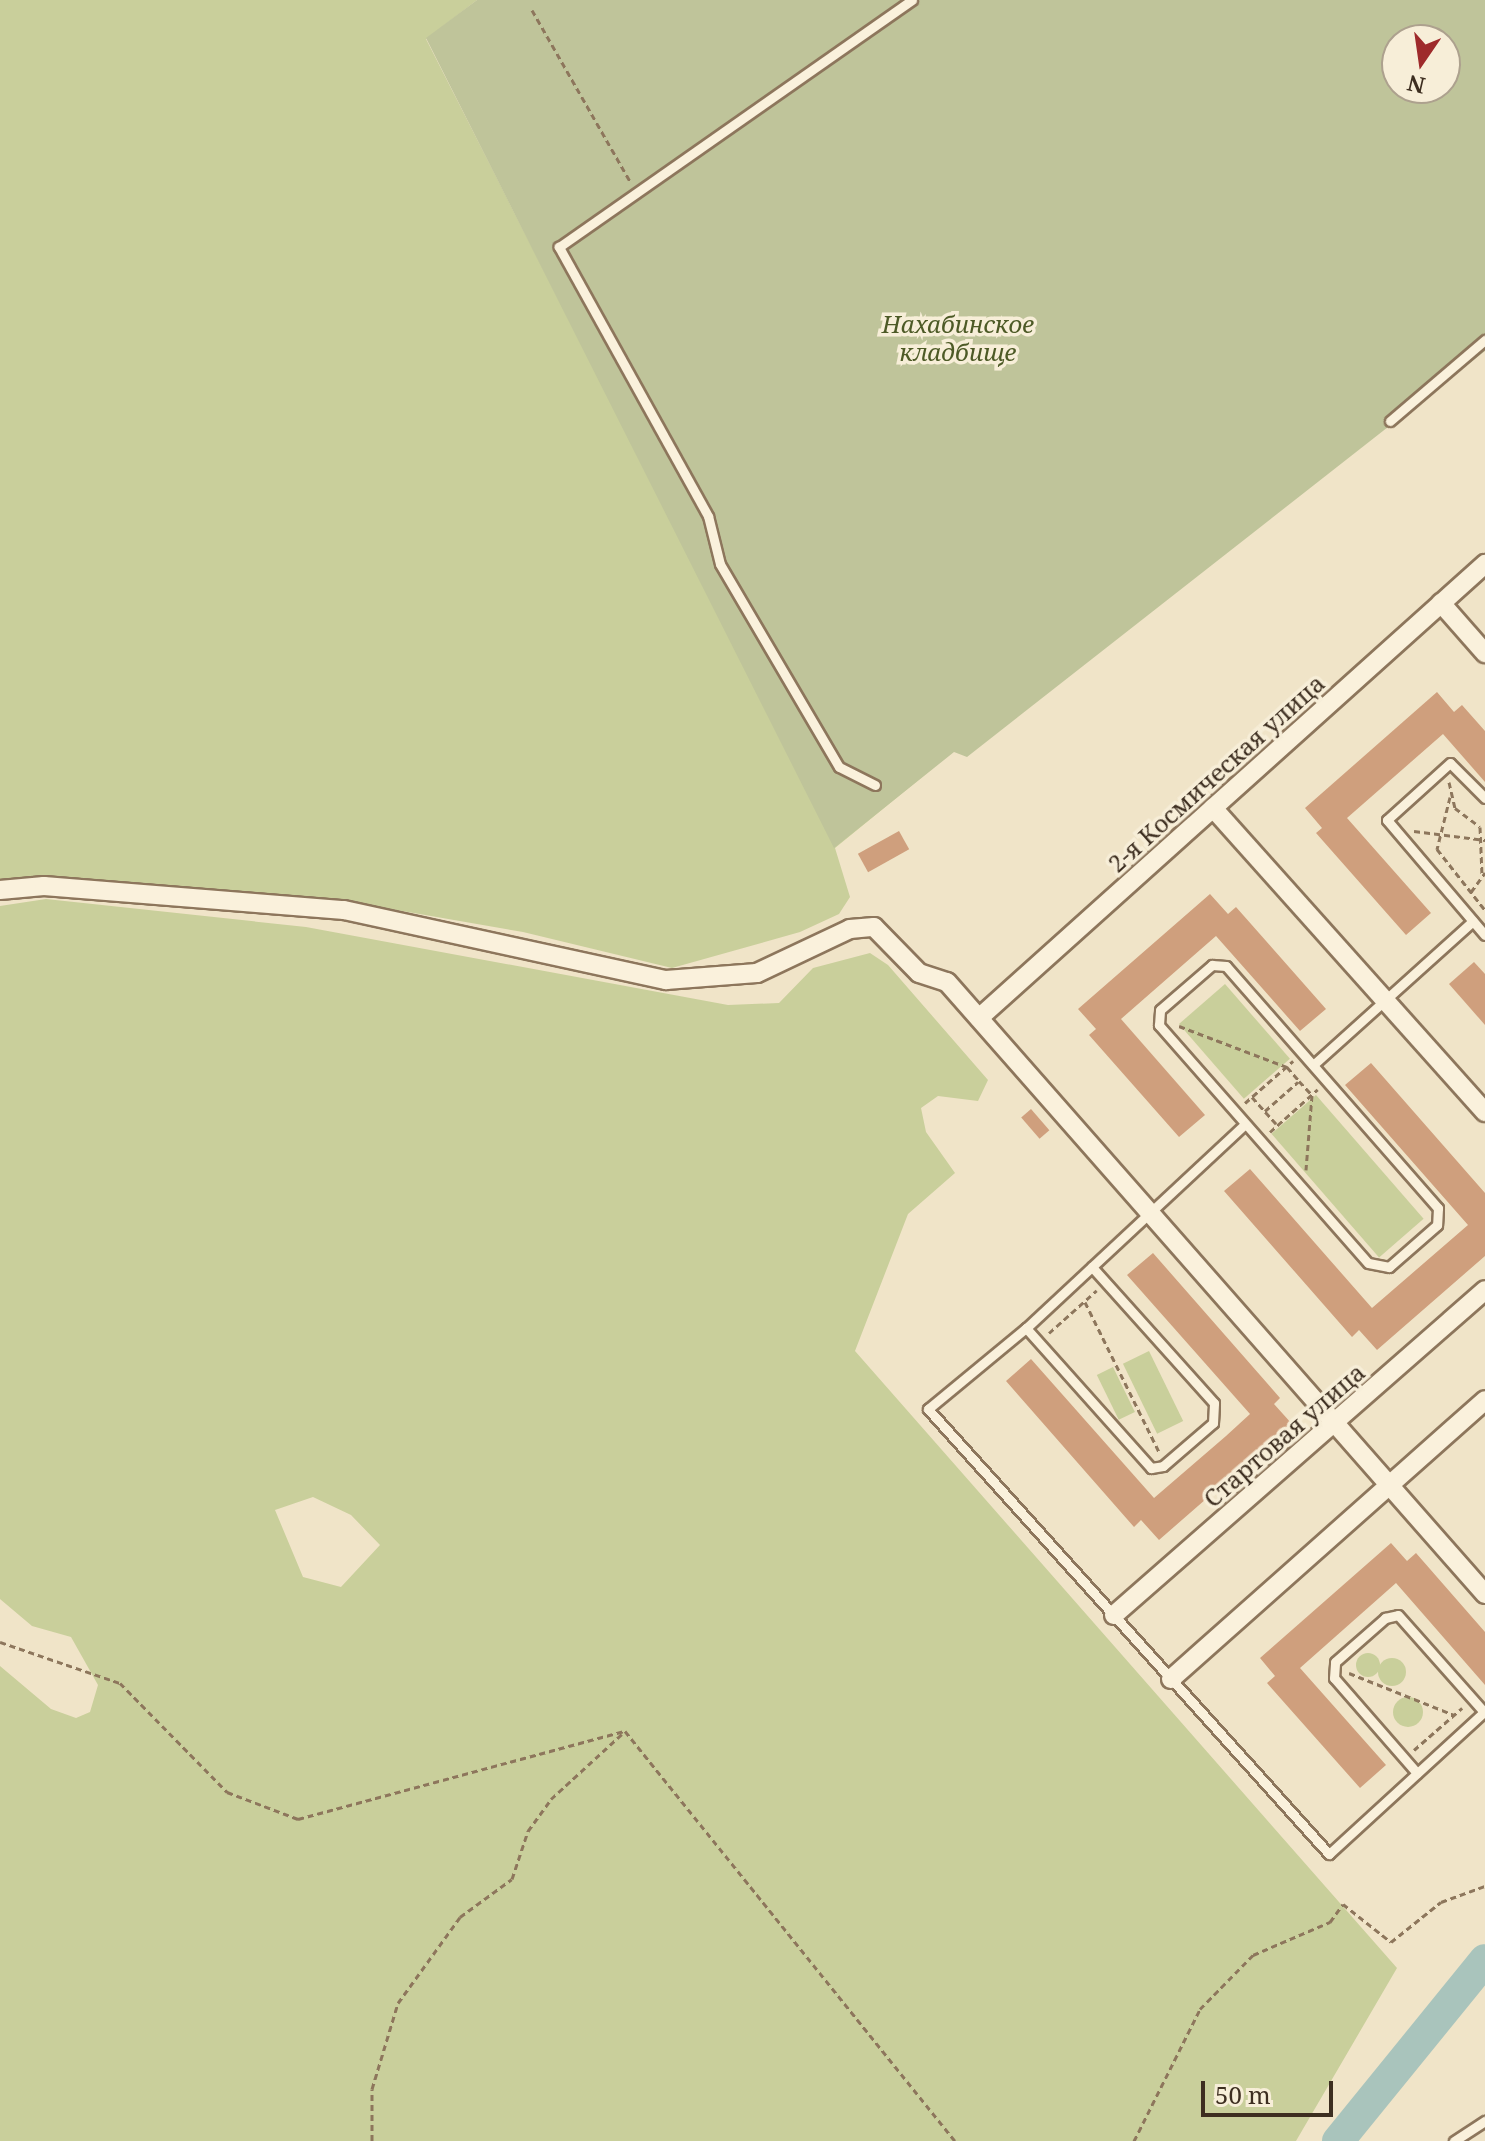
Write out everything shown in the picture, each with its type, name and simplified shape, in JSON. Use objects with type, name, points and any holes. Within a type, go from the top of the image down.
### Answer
[{"type":"street","name":"2-я Космическая улица","points":[[979,1018],[1485,564]]},
{"type":"street","points":[[1441,603],[1485,653]]},
{"type":"street","points":[[1213,808],[1485,1112]]},
{"type":"street","points":[[0,890],[44,886],[344,910],[666,980],[757,973],[850,929],[874,927],[919,973],[947,982],[1485,1594]]},
{"type":"street","name":"Стартовая улица","points":[[1114,1615],[1485,1290]]},
{"type":"street","points":[[1171,1679],[1485,1400]]},
{"type":"lane","points":[[875,785],[839,767],[728,578],[708,516],[559,247],[912,0]]},
{"type":"lane","points":[[1390,421],[1485,340]]},
{"type":"lane","points":[[1485,798],[1450,763],[1387,820],[1485,935]]},
{"type":"lane","points":[[1313,1065],[1473,921]]},
{"type":"lane","points":[[1222,964],[1302,1053],[1441,1220],[1389,1267],[1375,1269],[1245,1124],[1157,1017],[1212,965],[1222,964]]},
{"type":"lane","points":[[1245,1124],[1026,1328],[928,1409],[1329,1854],[1417,1773],[1484,1711],[1398,1615],[1385,1618],[1332,1666],[1417,1773]]},
{"type":"lane","points":[[1026,1328],[1145,1463],[1165,1465],[1218,1410],[1092,1267]]},
{"type":"lane","points":[[1454,2141],[1485,2121]]},
{"type":"path","points":[[532,10],[636,193]]},
{"type":"path","points":[[1450,763],[1450,797],[1437,838],[1442,861],[1485,910]]},
{"type":"path","points":[[1450,797],[1480,827],[1483,840],[1484,874],[1470,894],[1456,902]]},
{"type":"path","points":[[1387,820],[1437,838],[1483,840]]},
{"type":"path","points":[[1157,1017],[1287,1067],[1312,1095],[1305,1191]]},
{"type":"path","points":[[1235,1112],[1302,1053]]},
{"type":"path","points":[[1265,1111],[1299,1081]]},
{"type":"path","points":[[1260,1140],[1327,1081]]},
{"type":"path","points":[[1252,1097],[1277,1125]]},
{"type":"path","points":[[1039,1343],[1106,1283]]},
{"type":"path","points":[[1085,1302],[1165,1465]]},
{"type":"path","points":[[0,1642],[120,1683],[227,1792],[298,1819],[625,1731]]},
{"type":"path","points":[[1332,1666],[1454,1715]]},
{"type":"path","points":[[1405,1758],[1472,1699]]},
{"type":"path","points":[[372,2141],[372,2089],[398,2003],[460,1917],[512,1879],[528,1831],[551,1799],[625,1731]]},
{"type":"path","points":[[625,1731],[955,2141]]},
{"type":"path","points":[[1134,2141],[1200,2009],[1253,1955],[1330,1922],[1343,1904],[1391,1942],[1441,1902],[1485,1886]]},
{"type":"green space","points":[[0,0],[477,0],[426,39],[744,664],[688,348],[1381,45],[1381,104],[1461,104],[1461,24],[1430,24],[1485,0],[1485,318],[835,848],[850,897],[839,914],[800,932],[672,968],[523,932],[339,900],[58,877],[0,882]]},
{"type":"green space","name":"Нахабинское кладбище","points":[[477,0],[1485,0],[1485,351],[967,757],[954,752],[834,848],[426,38]]},
{"type":"green space","points":[[46,899],[306,927],[728,1005],[779,1003],[813,968],[870,953],[888,965],[988,1080],[978,1101],[938,1096],[921,1108],[926,1132],[955,1173],[908,1214],[855,1351],[1397,1968],[1296,2141],[0,2141],[0,1666],[51,1709],[76,1718],[90,1712],[98,1685],[71,1637],[32,1626],[0,1599],[0,906]],"holes":[[[313,1497],[351,1515],[380,1545],[341,1587],[303,1577],[275,1510]]]},
{"type":"green space","points":[[1225,984],[1290,1059],[1244,1099],[1179,1024]]},
{"type":"green space","points":[[1316,1095],[1424,1219],[1379,1257],[1271,1134]]},
{"type":"green space","points":[[1149,1351],[1183,1421],[1157,1434],[1123,1364]]},
{"type":"green space","points":[[1113,1367],[1135,1412],[1119,1420],[1097,1375]]},
{"type":"green space","points":[[1368,1653],[1377,1656],[1380,1665],[1377,1674],[1368,1677],[1359,1674],[1356,1665],[1359,1656]]},
{"type":"green space","points":[[1392,1658],[1402,1662],[1406,1672],[1402,1682],[1392,1686],[1382,1682],[1378,1672],[1382,1662]]},
{"type":"green space","points":[[1408,1697],[1419,1701],[1423,1712],[1419,1723],[1408,1727],[1397,1723],[1393,1712],[1397,1701]]},
{"type":"building","points":[[1437,692],[1454,712],[1462,705],[1485,731],[1485,782],[1443,734],[1347,818],[1431,913],[1406,935],[1316,833],[1322,828],[1305,808]]},
{"type":"building","points":[[899,831],[909,849],[868,872],[858,854]]},
{"type":"building","points":[[1210,894],[1228,914],[1236,907],[1326,1009],[1300,1031],[1216,936],[1121,1019],[1205,1115],[1179,1137],[1089,1035],[1096,1029],[1078,1009]]},
{"type":"building","points":[[1474,962],[1485,974],[1485,1025],[1449,984]]},
{"type":"building","points":[[1371,1063],[1485,1193],[1485,1256],[1377,1350],[1359,1330],[1352,1337],[1224,1191],[1250,1169],[1372,1308],[1468,1225],[1345,1085]]},
{"type":"building","points":[[1031,1109],[1049,1130],[1040,1139],[1021,1118]]},
{"type":"building","points":[[1153,1253],[1280,1398],[1274,1404],[1292,1424],[1159,1540],[1141,1520],[1134,1527],[1006,1381],[1031,1359],[1154,1498],[1226,1436],[1250,1414],[1127,1275]]},
{"type":"building","points":[[1391,1543],[1407,1561],[1416,1553],[1485,1632],[1485,1685],[1396,1583],[1300,1668],[1386,1765],[1360,1788],[1267,1683],[1275,1676],[1260,1658]]},
{"type":"waterway","points":[[1338,2141],[1485,1960]]}]
